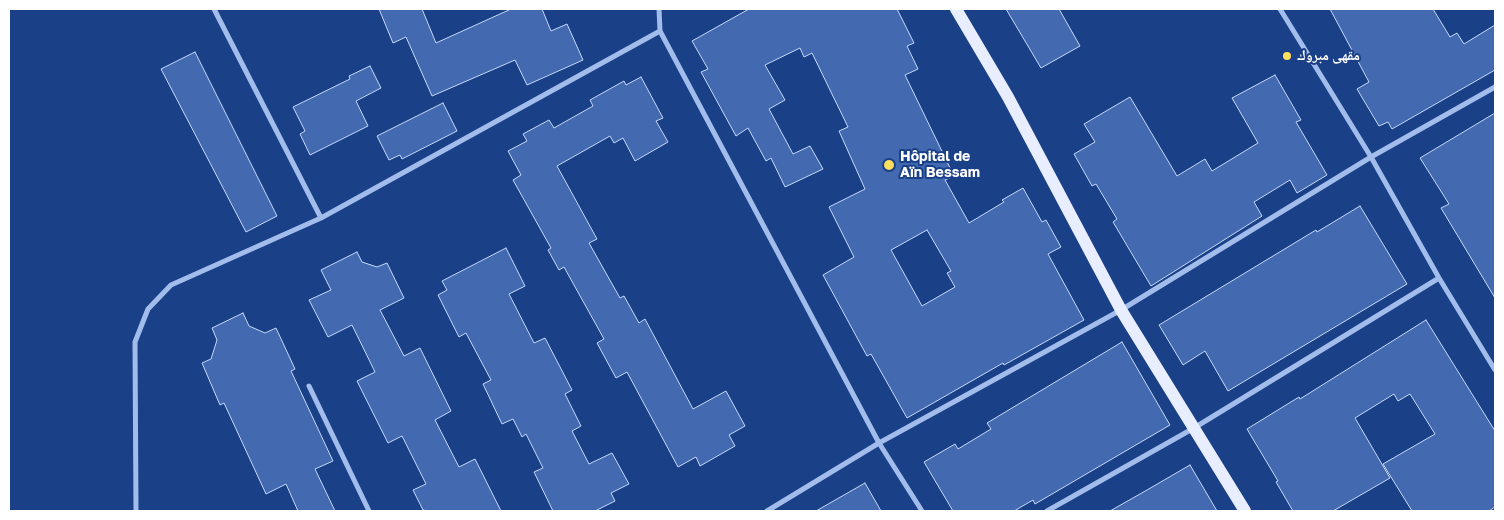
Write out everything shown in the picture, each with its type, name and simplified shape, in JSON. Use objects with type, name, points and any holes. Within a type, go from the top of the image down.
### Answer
[{"type":"main road","points":[[956,9],[1008,97],[1121,310],[1245,511]]},
{"type":"street","points":[[214,9],[321,218]]},
{"type":"street","points":[[659,9],[660,31],[879,443],[922,511]]},
{"type":"street","points":[[1280,9],[1371,157],[1439,278],[1495,370]]},
{"type":"street","points":[[136,511],[135,342],[148,309],[171,285],[321,218],[660,31]]},
{"type":"street","points":[[767,511],[879,443],[1121,310],[1371,157],[1495,87]]},
{"type":"street","points":[[1047,511],[1194,428],[1439,278]]},
{"type":"street","points":[[309,386],[369,511]]},
{"type":"building","points":[[379,9],[422,9],[436,43],[511,9],[542,9],[551,31],[567,24],[583,60],[527,85],[515,60],[432,96],[406,37],[393,43]]},
{"type":"building","points":[[749,9],[897,9],[914,43],[907,46],[918,69],[905,75],[954,176],[945,180],[969,223],[1023,188],[1042,222],[1046,220],[1061,247],[1048,254],[1084,320],[1004,365],[1003,363],[907,418],[871,354],[867,356],[823,275],[854,257],[829,207],[865,189],[839,131],[848,127],[812,53],[804,57],[800,48],[765,65],[785,100],[769,109],[793,154],[810,146],[823,169],[785,187],[771,158],[766,161],[748,128],[736,136],[701,72],[708,69],[692,41]],"holes":[[[927,230],[951,271],[947,273],[955,287],[922,306],[891,250]]]},
{"type":"building","points":[[1006,9],[1059,9],[1080,46],[1041,68]]},
{"type":"building","points":[[1330,9],[1433,9],[1450,37],[1457,33],[1464,44],[1495,25],[1495,70],[1392,129],[1388,122],[1379,126],[1357,89],[1369,82]]},
{"type":"building","points":[[195,52],[277,216],[246,232],[161,69]]},
{"type":"building","points":[[370,66],[381,88],[356,101],[368,126],[310,155],[300,134],[305,131],[293,107],[350,79],[349,76]]},
{"type":"building","points":[[1275,75],[1301,120],[1296,122],[1327,175],[1297,193],[1290,180],[1254,202],[1262,216],[1151,286],[1113,222],[1117,219],[1096,184],[1092,186],[1074,154],[1095,142],[1084,124],[1130,97],[1177,176],[1205,159],[1212,171],[1258,143],[1232,98]]},
{"type":"building","points":[[641,77],[663,118],[656,121],[668,142],[635,161],[623,138],[614,143],[610,136],[557,166],[597,239],[589,243],[620,298],[624,296],[639,323],[645,319],[693,409],[726,391],[745,426],[729,435],[735,446],[700,466],[696,457],[678,467],[627,372],[616,378],[597,343],[604,339],[564,267],[559,270],[548,250],[551,248],[513,180],[521,175],[508,151],[527,141],[523,134],[549,120],[554,128],[593,106],[590,100],[624,81],[626,85]]},
{"type":"building","points":[[443,103],[457,131],[402,159],[400,155],[389,160],[377,136]]},
{"type":"building","points":[[1495,113],[1495,298],[1441,208],[1449,204],[1420,158]]},
{"type":"building","points":[[1360,206],[1407,284],[1228,391],[1205,351],[1183,365],[1159,325],[1316,230],[1317,232]]},
{"type":"building","points":[[506,248],[525,286],[509,294],[534,343],[545,338],[572,390],[565,394],[581,426],[572,431],[589,464],[612,453],[629,484],[611,493],[615,501],[595,511],[553,511],[534,472],[543,468],[526,434],[522,437],[513,419],[502,424],[483,384],[491,380],[466,333],[459,337],[438,295],[447,290],[442,281]]},
{"type":"building","points":[[357,252],[362,262],[377,267],[387,263],[404,298],[380,310],[404,356],[420,348],[451,411],[435,420],[459,467],[475,459],[501,511],[423,510],[413,490],[426,484],[402,436],[388,443],[357,381],[375,372],[352,325],[328,337],[309,300],[331,290],[321,270]]},
{"type":"building","points":[[243,313],[249,326],[265,333],[276,328],[295,369],[291,371],[333,461],[315,469],[335,511],[298,511],[286,484],[266,494],[224,403],[220,405],[202,363],[211,359],[217,340],[212,328]]},
{"type":"building","points":[[1426,320],[1495,431],[1495,507],[1489,511],[1412,511],[1383,464],[1435,434],[1410,394],[1398,401],[1394,394],[1355,418],[1390,478],[1333,511],[1293,511],[1276,482],[1278,481],[1247,429],[1299,397],[1300,399]]},
{"type":"building","points":[[1122,342],[1170,425],[1035,504],[1033,500],[1014,511],[953,511],[924,462],[955,444],[958,449],[991,429],[987,423]]},
{"type":"building","points":[[1190,465],[1217,511],[1110,511],[1147,490]]},
{"type":"building","points":[[865,483],[881,511],[816,511]]},
{"type":"place","name":"مقهى مبروك","points":[[1287,56]]},
{"type":"place","name":"Hôpital de Aïn Bessam","points":[[889,165]]}]
